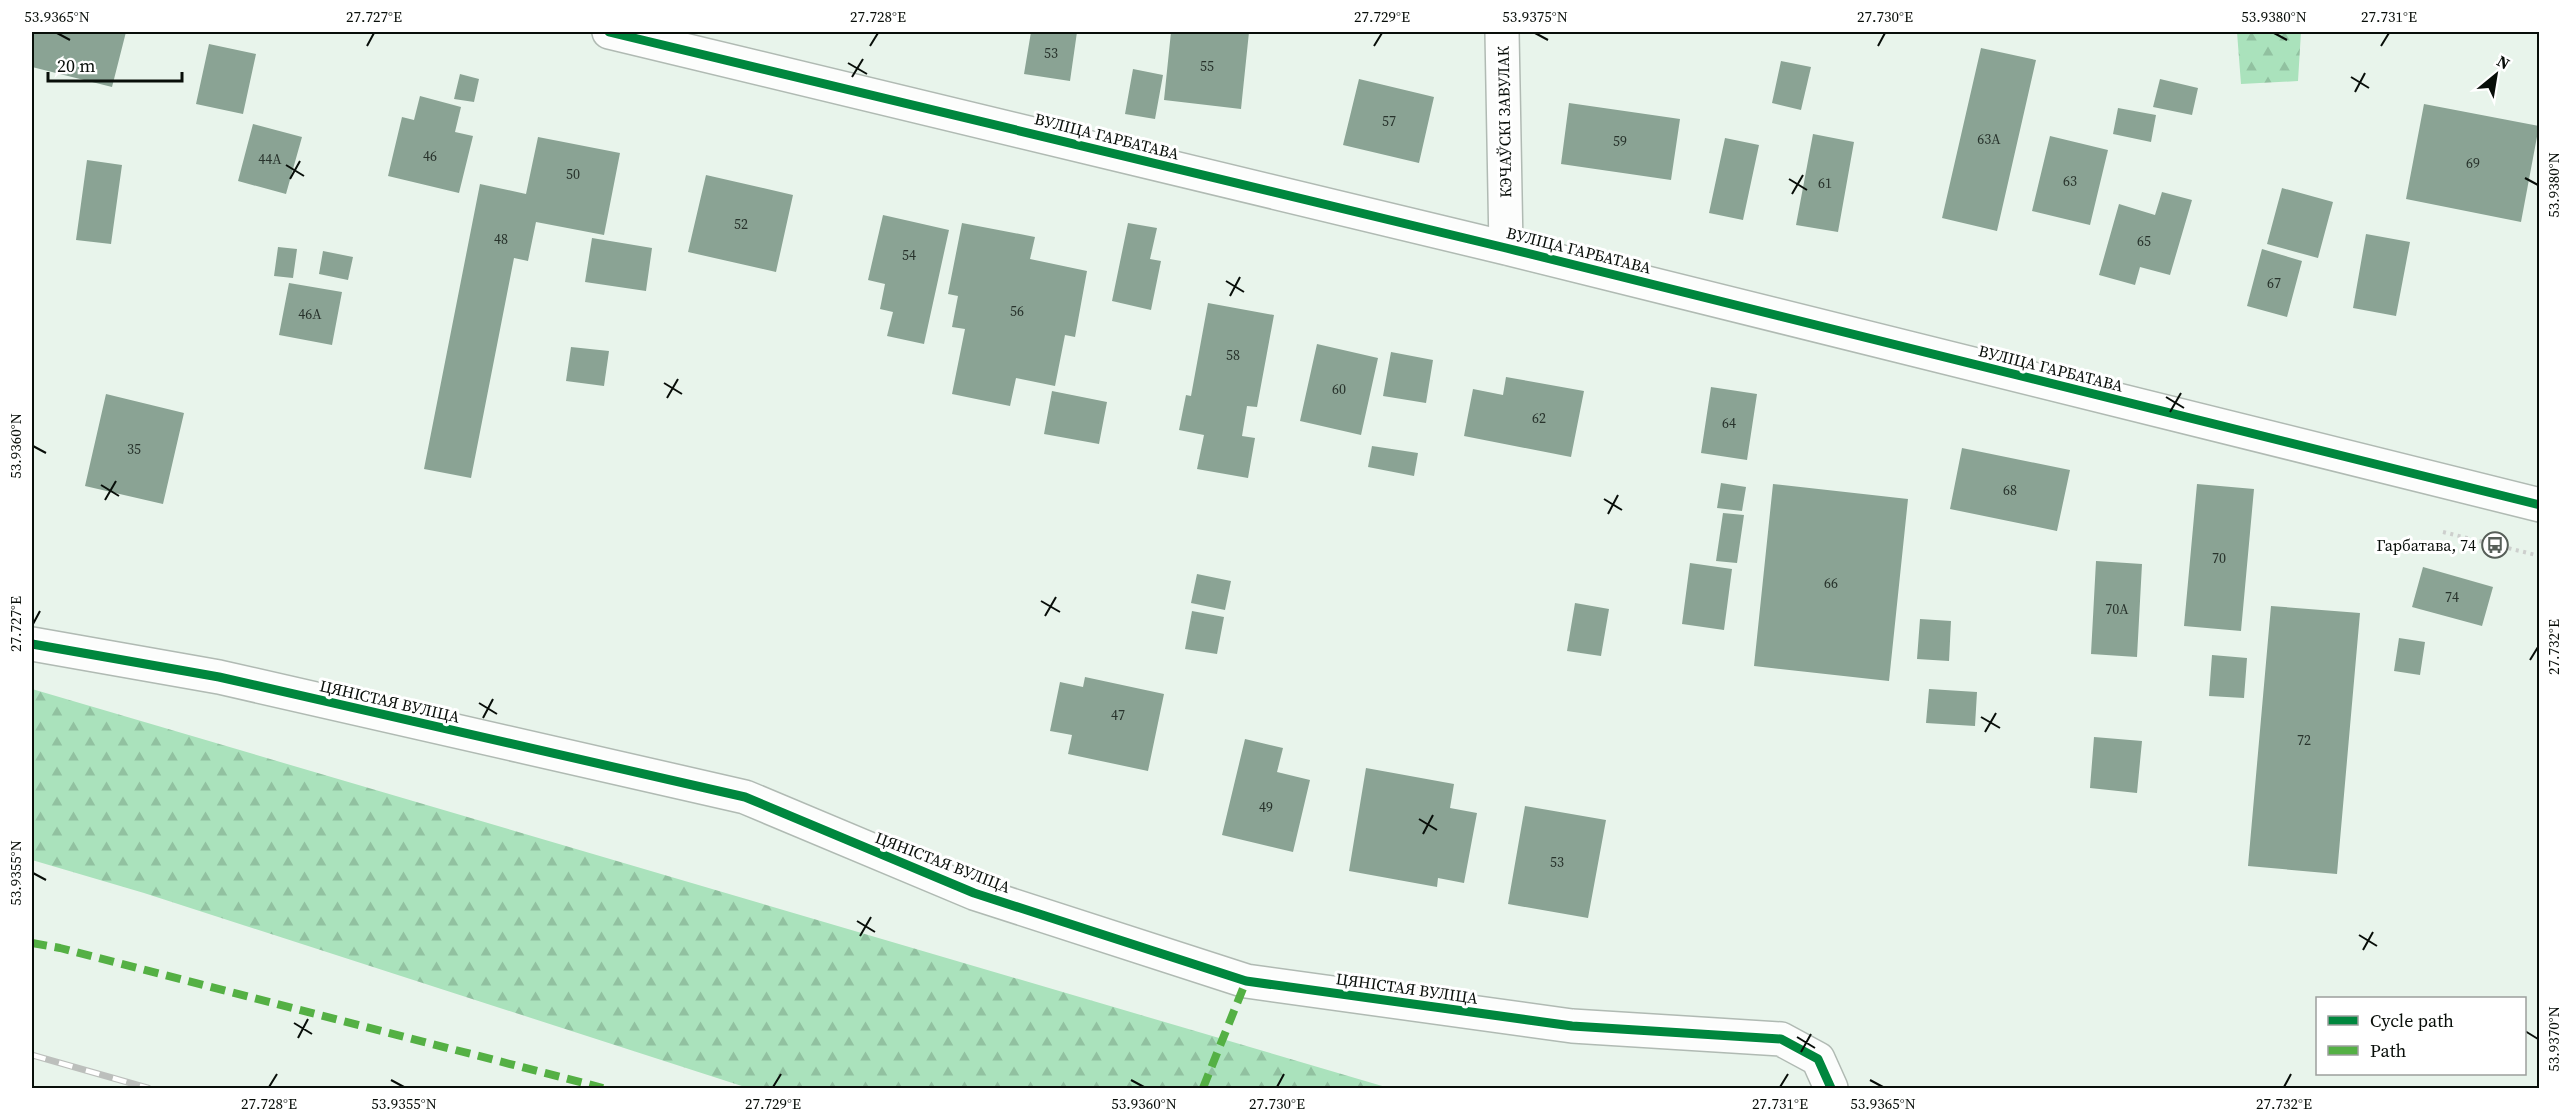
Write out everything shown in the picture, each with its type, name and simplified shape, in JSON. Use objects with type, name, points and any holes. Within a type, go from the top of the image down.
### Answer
[{"type":"street","name":"ВУЛІЦА ГАРБАТАВА","points":[[609,32],[1506,248],[2540,506]]},
{"type":"street","name":"КЭЧАЎСКІ ЗАВУЛАК","points":[[1502,32],[1506,248]]},
{"type":"street","name":"ЦЯНІСТАЯ ВУЛІЦА","points":[[32,644],[219,677],[745,797],[974,893],[1246,981],[1572,1026],[1781,1039],[1818,1059],[1832,1089]]},
{"type":"path","points":[[2443,532],[2540,556]]},
{"type":"green space","points":[[2237,32],[2301,32],[2298,81],[2241,84]]},
{"type":"green space","points":[[32,689],[1389,1088],[748,1088],[144,893],[32,860]]},
{"type":"building","points":[[32,32],[126,32],[112,87],[32,67]]},
{"type":"building","points":[[1031,32],[1077,32],[1070,81],[1024,74]]},
{"type":"building","points":[[1171,32],[1249,32],[1241,109],[1164,100]]},
{"type":"building","points":[[209,44],[256,54],[243,114],[196,104]]},
{"type":"building","points":[[1981,48],[2036,60],[1997,231],[1942,218]]},
{"type":"building","points":[[1781,61],[1811,67],[1801,110],[1772,103]]},
{"type":"building","points":[[1133,69],[1163,75],[1155,119],[1125,114]]},
{"type":"building","points":[[460,74],[479,79],[474,102],[454,99]]},
{"type":"building","points":[[1359,79],[1434,97],[1419,163],[1343,145]]},
{"type":"building","points":[[2160,79],[2198,88],[2192,115],[2153,107]]},
{"type":"building","points":[[420,96],[461,107],[455,132],[473,136],[459,193],[388,176],[402,117],[414,120]]},
{"type":"building","points":[[1569,103],[1680,119],[1671,180],[1561,164]]},
{"type":"building","points":[[2424,104],[2539,126],[2521,222],[2406,199]]},
{"type":"building","points":[[2118,108],[2156,115],[2151,142],[2113,134]]},
{"type":"building","points":[[253,124],[302,137],[286,194],[238,181]]},
{"type":"building","points":[[1813,134],[1854,142],[1838,232],[1796,225]]},
{"type":"building","points":[[2050,136],[2108,150],[2090,225],[2032,211]]},
{"type":"building","points":[[538,137],[620,153],[604,235],[536,222],[528,261],[514,258],[471,478],[424,469],[480,184],[526,194]]},
{"type":"building","points":[[1725,138],[1759,145],[1743,220],[1709,213]]},
{"type":"building","points":[[87,160],[122,165],[111,244],[76,240]]},
{"type":"building","points":[[706,175],[793,195],[776,272],[688,252]]},
{"type":"building","points":[[2282,188],[2333,202],[2318,258],[2267,244]]},
{"type":"building","points":[[2162,192],[2192,200],[2170,275],[2140,267],[2135,285],[2099,275],[2119,204],[2155,215]]},
{"type":"building","points":[[883,215],[949,230],[924,344],[887,336],[893,312],[880,309],[885,284],[868,280]]},
{"type":"building","points":[[962,223],[1035,237],[1030,259],[1087,271],[1075,337],[1065,335],[1055,386],[1016,378],[1010,406],[952,394],[965,329],[952,327],[958,296],[948,294]]},
{"type":"building","points":[[1128,223],[1157,228],[1150,259],[1161,261],[1151,310],[1112,301]]},
{"type":"building","points":[[2366,234],[2410,242],[2396,316],[2353,308]]},
{"type":"building","points":[[592,238],[652,248],[646,291],[585,282]]},
{"type":"building","points":[[278,247],[297,249],[293,278],[274,276]]},
{"type":"building","points":[[2262,249],[2302,261],[2287,317],[2247,306]]},
{"type":"building","points":[[323,251],[353,257],[348,280],[319,274]]},
{"type":"building","points":[[289,283],[342,292],[332,345],[279,335]]},
{"type":"building","points":[[1208,303],[1274,315],[1257,407],[1247,406],[1242,436],[1255,438],[1248,478],[1197,469],[1204,435],[1179,430],[1186,395],[1191,396]]},
{"type":"building","points":[[1317,344],[1378,358],[1361,435],[1300,421]]},
{"type":"building","points":[[571,347],[609,351],[604,386],[566,381]]},
{"type":"building","points":[[1391,352],[1433,360],[1426,403],[1383,396]]},
{"type":"building","points":[[1506,377],[1584,391],[1571,457],[1464,436],[1473,389],[1503,395]]},
{"type":"building","points":[[1711,387],[1757,394],[1747,460],[1701,453]]},
{"type":"building","points":[[1052,391],[1107,402],[1099,444],[1044,434]]},
{"type":"building","points":[[106,394],[184,413],[163,504],[85,486]]},
{"type":"building","points":[[1372,446],[1418,453],[1414,476],[1368,467]]},
{"type":"building","points":[[1962,448],[2070,470],[2057,531],[1950,509]]},
{"type":"building","points":[[1721,483],[1746,487],[1742,511],[1717,508]]},
{"type":"building","points":[[1773,484],[1908,499],[1889,681],[1754,666]]},
{"type":"building","points":[[2197,484],[2254,489],[2241,631],[2184,626]]},
{"type":"building","points":[[1723,513],[1744,515],[1737,563],[1716,561]]},
{"type":"building","points":[[2096,561],[2142,564],[2137,657],[2091,654]]},
{"type":"building","points":[[1690,563],[1732,569],[1724,630],[1682,624]]},
{"type":"building","points":[[2423,567],[2493,587],[2482,626],[2412,607]]},
{"type":"building","points":[[1197,574],[1231,581],[1225,610],[1191,603]]},
{"type":"building","points":[[1575,603],[1609,609],[1601,656],[1567,651]]},
{"type":"building","points":[[2271,606],[2360,613],[2337,874],[2248,866]]},
{"type":"building","points":[[1192,611],[1224,617],[1217,654],[1185,649]]},
{"type":"building","points":[[1920,619],[1951,621],[1949,661],[1917,659]]},
{"type":"building","points":[[2399,638],[2425,642],[2420,675],[2394,671]]},
{"type":"building","points":[[2212,655],[2247,658],[2244,698],[2209,696]]},
{"type":"building","points":[[1085,677],[1164,694],[1148,771],[1068,754],[1072,735],[1050,731],[1060,682],[1083,687]]},
{"type":"building","points":[[1929,689],[1977,692],[1975,726],[1926,723]]},
{"type":"building","points":[[2094,737],[2142,741],[2137,793],[2090,788]]},
{"type":"building","points":[[1245,739],[1283,748],[1277,772],[1310,780],[1293,852],[1222,835]]},
{"type":"building","points":[[1366,768],[1454,784],[1450,808],[1477,813],[1464,883],[1438,878],[1437,887],[1349,871]]},
{"type":"building","points":[[1525,806],[1606,820],[1588,918],[1508,904]]},
{"type":"railway","points":[[32,1055],[148,1088]]},
{"type":"marked path","points":[[32,943],[60,948],[603,1088]]},
{"type":"marked path","points":[[1203,1088],[1246,981]]},
{"type":"cycle path","points":[[609,32],[1506,248],[2540,505]]},
{"type":"cycle path","points":[[32,644],[219,677],[745,797],[974,893],[1246,981],[1572,1026],[1781,1039],[1818,1059],[1831,1088]]},
{"type":"place","name":"Гарбатава, 74","points":[[2495,545]]}]
